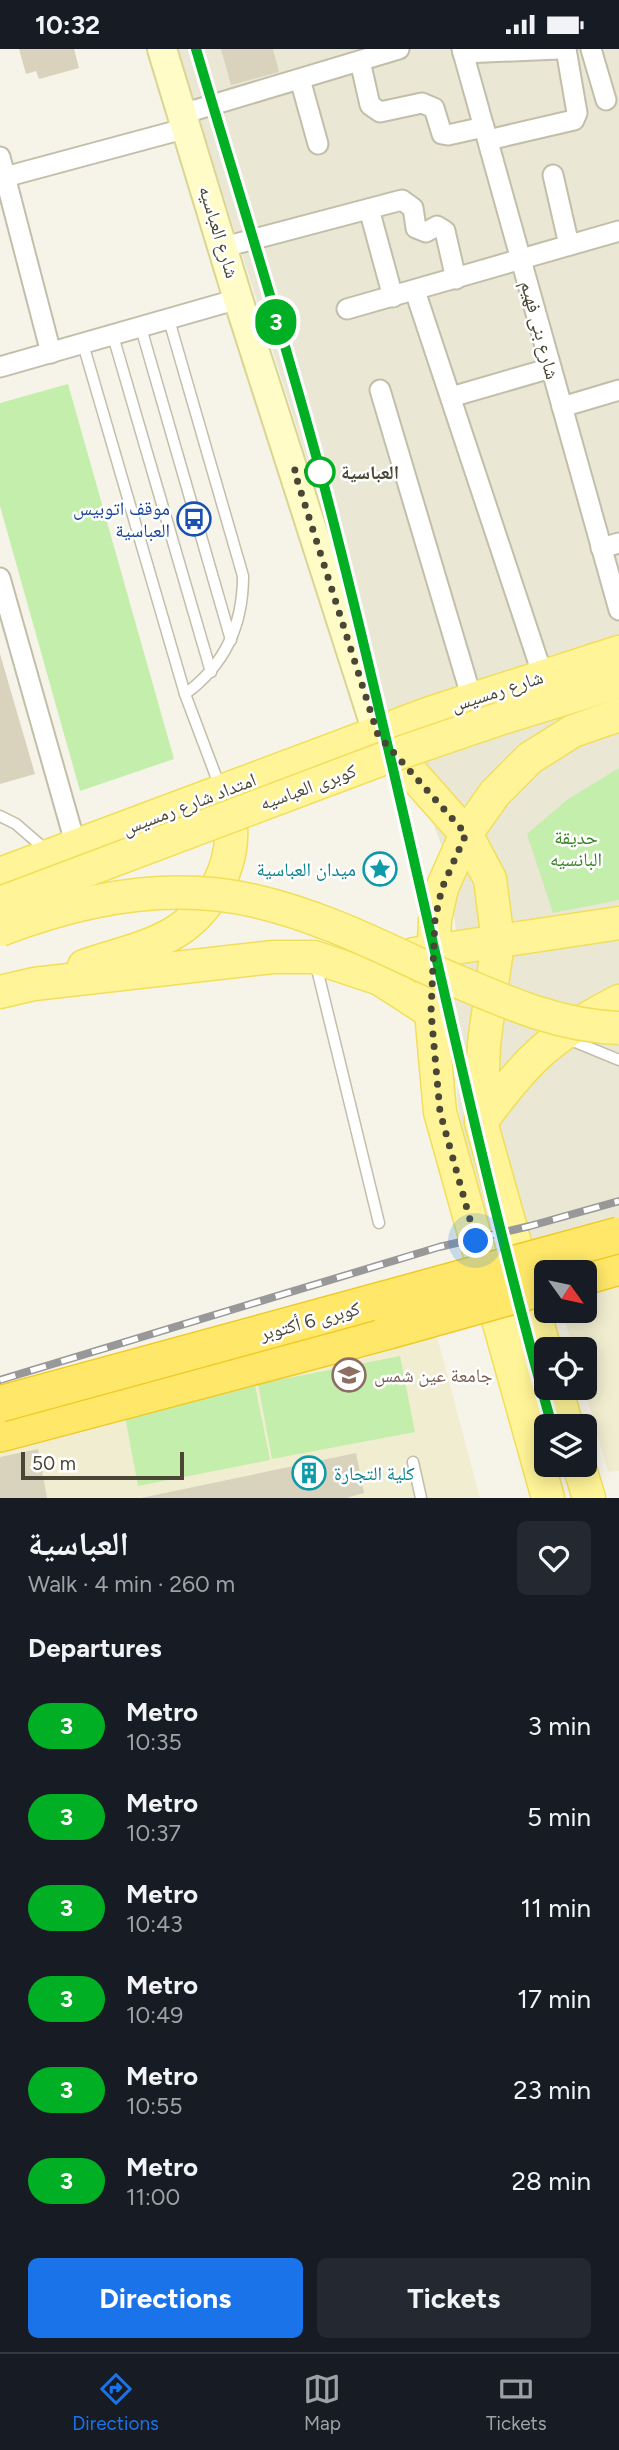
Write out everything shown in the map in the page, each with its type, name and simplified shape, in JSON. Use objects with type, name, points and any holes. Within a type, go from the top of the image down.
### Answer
[{"type":"highway","name":"كوبرى 6 أكتوبر","points":[[0,1403],[619,1235]]},
{"type":"highway","points":[[597,1273],[619,1267]]},
{"type":"highway","name":"كوبرى 6 أكتوبر","points":[[0,1434],[534,1290]]},
{"type":"main road","name":"شارع العباسيه","points":[[162,49],[238,299],[378,735]]},
{"type":"main road","name":"شارع رمسيس","points":[[378,735],[472,699],[619,652]]},
{"type":"main road","name":"كوبرى العباسيه","points":[[0,903],[385,758],[619,682]]},
{"type":"main road","points":[[548,1498],[440,1112],[431,1012],[432,951],[442,888],[466,834],[495,793],[530,758],[573,731],[619,715]]},
{"type":"main road","name":"امتداد شارع رمسيس","points":[[0,874],[378,735]]},
{"type":"main road","points":[[378,735],[466,834],[489,879],[496,911],[498,942],[484,1043],[481,1122],[541,1337]]},
{"type":"main road","points":[[0,992],[34,984],[170,935],[192,919],[210,899],[222,875],[229,849],[231,823],[221,791]]},
{"type":"main road","points":[[0,930],[46,915],[126,896],[172,893],[224,895],[255,901],[321,921],[545,1017],[619,1028]]},
{"type":"main road","points":[[347,966],[619,923]]},
{"type":"main road","points":[[34,984],[273,957],[314,957],[380,979],[431,1012]]},
{"type":"main road","points":[[481,1122],[516,1074],[560,1035],[619,1001]]},
{"type":"main road","points":[[583,1477],[589,1498]]},
{"type":"street","points":[[5,177],[399,49]]},
{"type":"street","points":[[463,51],[559,49]]},
{"type":"street","points":[[360,61],[370,105],[374,110],[380,112],[422,103],[434,108],[442,134],[486,134],[568,123],[577,113],[566,49]]},
{"type":"street","points":[[592,49],[606,100]]},
{"type":"street","name":"شارع بنى فهيم","points":[[463,51],[562,407],[610,546],[619,610]]},
{"type":"street","points":[[300,79],[318,143]]},
{"type":"street","points":[[0,157],[51,353]]},
{"type":"street","points":[[553,175],[569,245]]},
{"type":"street","points":[[224,247],[402,200],[413,208],[416,228],[426,232],[437,226],[442,227],[456,279]]},
{"type":"street","points":[[369,209],[393,297]]},
{"type":"street","points":[[347,309],[619,231]]},
{"type":"street","points":[[415,291],[543,676]]},
{"type":"street","points":[[0,367],[238,299]]},
{"type":"street","points":[[451,397],[551,368]]},
{"type":"street","points":[[380,390],[472,699]]},
{"type":"street","points":[[562,407],[619,390]]},
{"type":"street","points":[[0,578],[64,851]]},
{"type":"lane","points":[[169,320],[239,555],[243,598],[231,640],[211,672],[185,694]]},
{"type":"lane","points":[[141,328],[231,640]]},
{"type":"lane","points":[[113,336],[211,672]]},
{"type":"lane","points":[[83,344],[185,694],[221,791]]},
{"type":"lane","points":[[0,816],[64,851]]},
{"type":"lane","points":[[314,957],[330,1012],[379,1223]]},
{"type":"lane","points":[[560,1035],[619,1060]]},
{"type":"lane","points":[[414,1462],[421,1498]]},
{"type":"shaded area","points":[[177,49],[619,49],[619,1251],[586,1260],[534,1260],[534,1274],[496,1285],[458,1107],[453,1002],[456,931],[446,857],[418,784],[399,749]]},
{"type":"shaded area","points":[[619,1269],[619,1471],[608,1472],[597,1434],[597,1414],[591,1414],[587,1400],[597,1400],[597,1337],[570,1337],[565,1323],[597,1323],[597,1275]]},
{"type":"shaded area","name":"جامعة عين شمس","points":[[434,1325],[480,1498],[0,1498],[0,1445]]},
{"type":"green space","points":[[68,384],[174,759],[80,791],[0,506],[0,403]]},
{"type":"green space","name":"حديقة البانسيه","points":[[619,768],[619,900],[553,913],[527,834],[567,800]]},
{"type":"green space","points":[[400,1356],[415,1432],[272,1459],[258,1384]]},
{"type":"green space","points":[[255,1385],[270,1460],[138,1486],[124,1411]]},
{"type":"building","points":[[19,49],[74,49],[79,68],[39,79],[36,71],[26,74]]},
{"type":"building","points":[[221,49],[273,49],[279,72],[231,85]]},
{"type":"building","points":[[0,654],[35,774],[0,784]]},
{"type":"building","points":[[38,1449],[47,1498],[0,1498],[0,1457]]},
{"type":"building","name":"كلية التجارة","points":[[356,1453],[364,1493],[346,1498],[141,1498]]},
{"type":"railway","points":[[0,1380],[439,1247],[530,1226],[619,1201]]},
{"type":"metro line","name":"3","points":[[196,49],[320,473],[430,924],[492,1199],[549,1414]]},
{"type":"place","name":"العباسية","points":[[320,472]]},
{"type":"place","name":"موقف اتوبيس العباسية","points":[[194,519]]},
{"type":"place","name":"ميدان العباسية","points":[[380,869]]},
{"type":"place","name":"جامعة عين شمس","points":[[349,1375]]},
{"type":"place","name":"كلية التجارة","points":[[309,1473]]},
{"type":"route","points":[[320,472],[294,470],[378,735],[466,834],[442,888],[435,919],[431,1012],[440,1112],[476,1241]]}]
